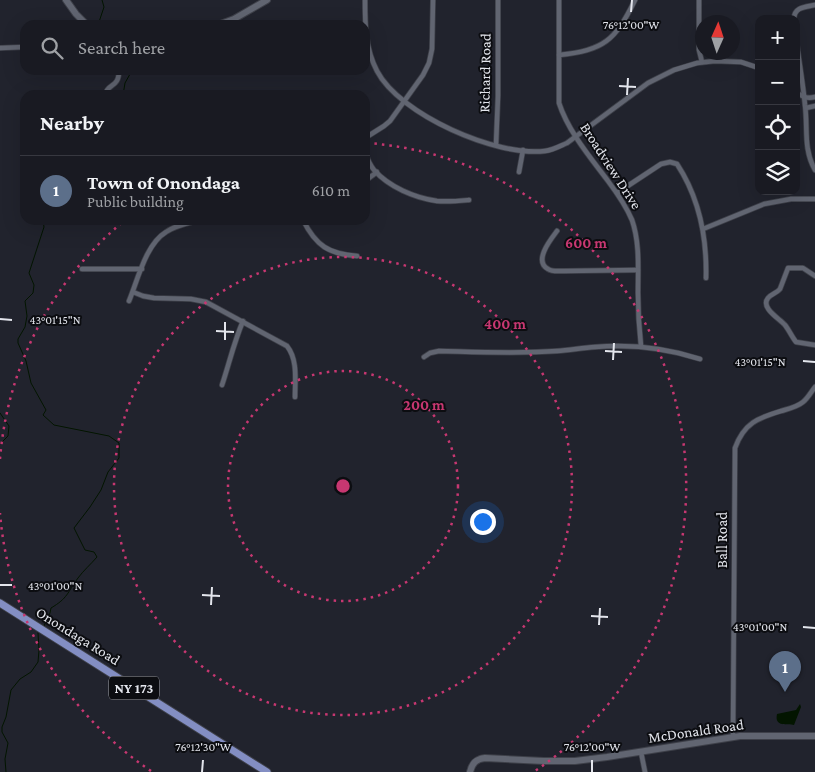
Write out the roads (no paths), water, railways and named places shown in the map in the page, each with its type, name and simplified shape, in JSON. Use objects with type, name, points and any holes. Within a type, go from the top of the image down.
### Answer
[{"type":"main road","name":"Onondaga Road","points":[[0,603],[268,772]]},
{"type":"street","points":[[66,0],[82,20]]},
{"type":"street","points":[[231,20],[268,0]]},
{"type":"street","points":[[365,0],[366,20]]},
{"type":"street","points":[[370,135],[390,121],[423,76],[429,63],[432,49],[432,0]]},
{"type":"street","name":"Richard Road","points":[[496,145],[498,0]]},
{"type":"street","name":"Broadview Drive","points":[[559,0],[559,103],[564,117],[617,193],[631,219],[638,250],[638,312],[641,346]]},
{"type":"street","points":[[558,55],[582,52],[599,46],[609,39],[618,30],[635,0]]},
{"type":"street","points":[[699,0],[699,50],[702,62]]},
{"type":"street","points":[[794,15],[799,9],[815,5]]},
{"type":"street","points":[[0,48],[20,47]]},
{"type":"street","points":[[370,55],[380,76],[388,87],[419,113],[472,139],[523,150],[547,151],[567,143],[648,83],[674,70],[702,62],[731,60],[755,67]]},
{"type":"street","points":[[799,60],[806,108],[807,148],[810,162],[815,170]]},
{"type":"street","points":[[107,90],[116,83],[118,75]]},
{"type":"street","points":[[800,95],[804,98],[815,97]]},
{"type":"street","points":[[806,108],[815,106]]},
{"type":"street","points":[[519,172],[523,150]]},
{"type":"street","points":[[617,193],[661,164],[668,162],[677,164],[698,210],[703,229],[706,278]]},
{"type":"street","points":[[370,163],[390,183],[416,196],[439,201],[469,200]]},
{"type":"street","points":[[370,177],[377,172]]},
{"type":"street","points":[[703,229],[764,204],[791,199],[815,199]]},
{"type":"street","points":[[130,301],[153,244],[164,233],[182,225]]},
{"type":"street","points":[[306,225],[320,244],[338,253],[357,256]]},
{"type":"street","points":[[557,231],[542,256],[542,261],[546,268],[564,272],[638,270]]},
{"type":"street","points":[[815,276],[803,268],[788,268],[780,289],[778,292],[768,296],[766,305],[768,310],[785,325],[796,342],[815,345]]},
{"type":"street","points":[[82,269],[142,269]]},
{"type":"street","points":[[133,292],[154,298],[200,300],[243,321],[287,346],[290,349],[295,364],[295,397]]},
{"type":"street","points":[[222,385],[232,348],[243,321]]},
{"type":"street","points":[[424,357],[439,351],[557,351],[597,347],[641,346],[683,353],[700,359]]},
{"type":"street","name":"Ball Road","points":[[732,737],[735,448],[744,430],[750,424],[758,419],[802,403],[815,387]]},
{"type":"street","name":"McDonald Road","points":[[470,772],[472,764],[485,758],[561,762],[641,752],[732,737],[815,736]]},
{"type":"street","points":[[641,752],[645,772]]},
{"type":"waterway","points":[[100,20],[104,7],[102,0]]},
{"type":"waterway","points":[[124,90],[129,75]]},
{"type":"waterway","points":[[44,225],[29,273],[34,285],[33,293],[25,301],[27,316],[25,327],[18,339],[31,383],[46,410],[43,415],[54,425],[109,436],[119,443],[119,458],[108,472],[101,490],[74,528],[85,550],[94,552],[97,557],[80,575],[64,598],[51,608],[44,626]]},
{"type":"waterway","points":[[0,413],[9,426],[8,436],[0,444]]},
{"type":"waterway","points":[[6,772],[5,759],[8,743],[2,732],[2,727],[6,717],[11,690],[20,679],[31,672],[38,662],[38,633]]},
{"type":"place","name":"Town of Onondaga","points":[[785,692]]}]
